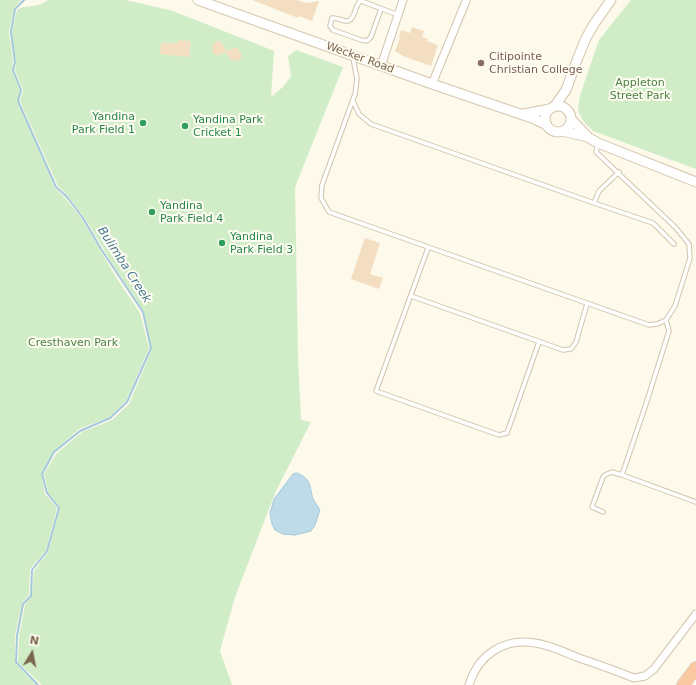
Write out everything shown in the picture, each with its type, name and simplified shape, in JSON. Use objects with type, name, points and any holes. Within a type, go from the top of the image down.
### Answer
[{"type":"highway","points":[[684,685],[696,668]]},
{"type":"street","name":"Wecker Road","points":[[198,0],[432,84],[522,114],[547,125],[553,131],[562,131],[589,138],[598,143],[696,182]]},
{"type":"street","points":[[381,66],[403,0]]},
{"type":"street","points":[[432,84],[465,0],[474,0]]},
{"type":"street","points":[[547,125],[545,117],[566,90],[576,60],[594,24],[611,0]]},
{"type":"street","points":[[562,131],[568,127],[569,115],[566,90]]},
{"type":"street","name":"Wecker Road","points":[[522,114],[562,107],[589,138]]},
{"type":"street","points":[[469,685],[478,665],[490,653],[501,646],[516,642],[534,643],[555,648],[634,678],[645,676],[654,669],[696,614]]},
{"type":"lane","points":[[381,9],[371,37],[367,41],[333,30],[330,26],[332,18],[349,21],[360,1],[398,15]]},
{"type":"lane","points":[[353,56],[357,79],[353,101],[322,185],[321,198],[329,212],[587,304],[649,325],[657,324],[666,320],[675,306],[690,258],[689,244],[676,228],[619,172],[596,152],[598,143]]},
{"type":"lane","points":[[353,101],[359,114],[371,124],[653,223],[674,244]]},
{"type":"lane","points":[[594,203],[599,191],[619,172]]},
{"type":"lane","points":[[428,248],[376,391],[498,435],[507,433],[540,342]]},
{"type":"lane","points":[[411,296],[563,350],[571,349],[576,342],[587,304]]},
{"type":"lane","points":[[622,475],[669,331],[666,320]]},
{"type":"lane","points":[[603,512],[592,507],[603,477],[612,472],[696,502]]},
{"type":"green space","name":"Cresthaven Park","points":[[0,0],[21,0],[14,8],[9,32],[13,61],[12,70],[20,90],[17,101],[55,188],[82,219],[117,279],[140,313],[149,348],[126,401],[109,417],[79,429],[54,451],[41,474],[45,494],[57,508],[46,550],[30,569],[29,595],[22,603],[15,636],[15,663],[36,685],[0,685]]},
{"type":"green space","points":[[48,0],[126,0],[173,11],[274,51],[271,97],[283,87],[291,76],[288,56],[296,50],[343,67],[295,187],[298,357],[301,420],[311,422],[276,491],[235,597],[220,651],[232,685],[42,685],[18,662],[19,637],[25,605],[32,596],[34,571],[48,552],[60,508],[48,493],[44,474],[56,454],[82,432],[112,420],[129,404],[152,349],[144,312],[85,218],[58,186],[20,101],[23,90],[15,70],[16,62],[12,33],[17,10],[19,8],[39,5]]},
{"type":"green space","name":"Appleton Street Park","points":[[631,0],[696,0],[696,169],[593,131],[584,122],[578,111],[580,95],[599,40]]},
{"type":"water","points":[[297,473],[308,480],[313,499],[320,510],[315,525],[311,531],[295,535],[283,534],[275,530],[270,513],[274,499],[293,474]]},
{"type":"building","points":[[252,0],[297,0],[306,3],[319,1],[312,21],[299,16],[298,18]]},
{"type":"building","points":[[412,27],[424,31],[422,37],[428,39],[427,41],[438,45],[431,66],[403,56],[395,51],[400,38],[399,36],[401,30],[410,33]]},
{"type":"building","points":[[178,40],[191,41],[189,57],[160,54],[161,43],[178,43]]},
{"type":"building","points":[[218,41],[222,43],[226,51],[217,55],[213,53],[212,46]]},
{"type":"building","points":[[233,48],[237,48],[241,53],[241,58],[237,61],[231,60],[225,52]]},
{"type":"building","points":[[365,238],[380,243],[370,274],[383,278],[379,289],[351,279]]},
{"type":"waterway","name":"Bulimba Creek","points":[[24,0],[15,9],[11,32],[15,62],[13,70],[21,90],[18,101],[56,187],[67,197],[83,218],[101,249],[143,312],[151,348],[127,402],[110,418],[80,431],[54,452],[42,474],[47,493],[59,508],[47,551],[32,570],[31,596],[23,604],[17,636],[16,662],[38,685]]},
{"type":"place","name":"Citipointe Christian College","points":[[481,63]]},
{"type":"place","name":"Yandina Park Field 1","points":[[143,123]]},
{"type":"place","name":"Yandina Park Cricket 1","points":[[185,126]]},
{"type":"place","name":"Yandina Park Field 4","points":[[152,212]]},
{"type":"place","name":"Yandina Park Field 3","points":[[222,243]]}]
